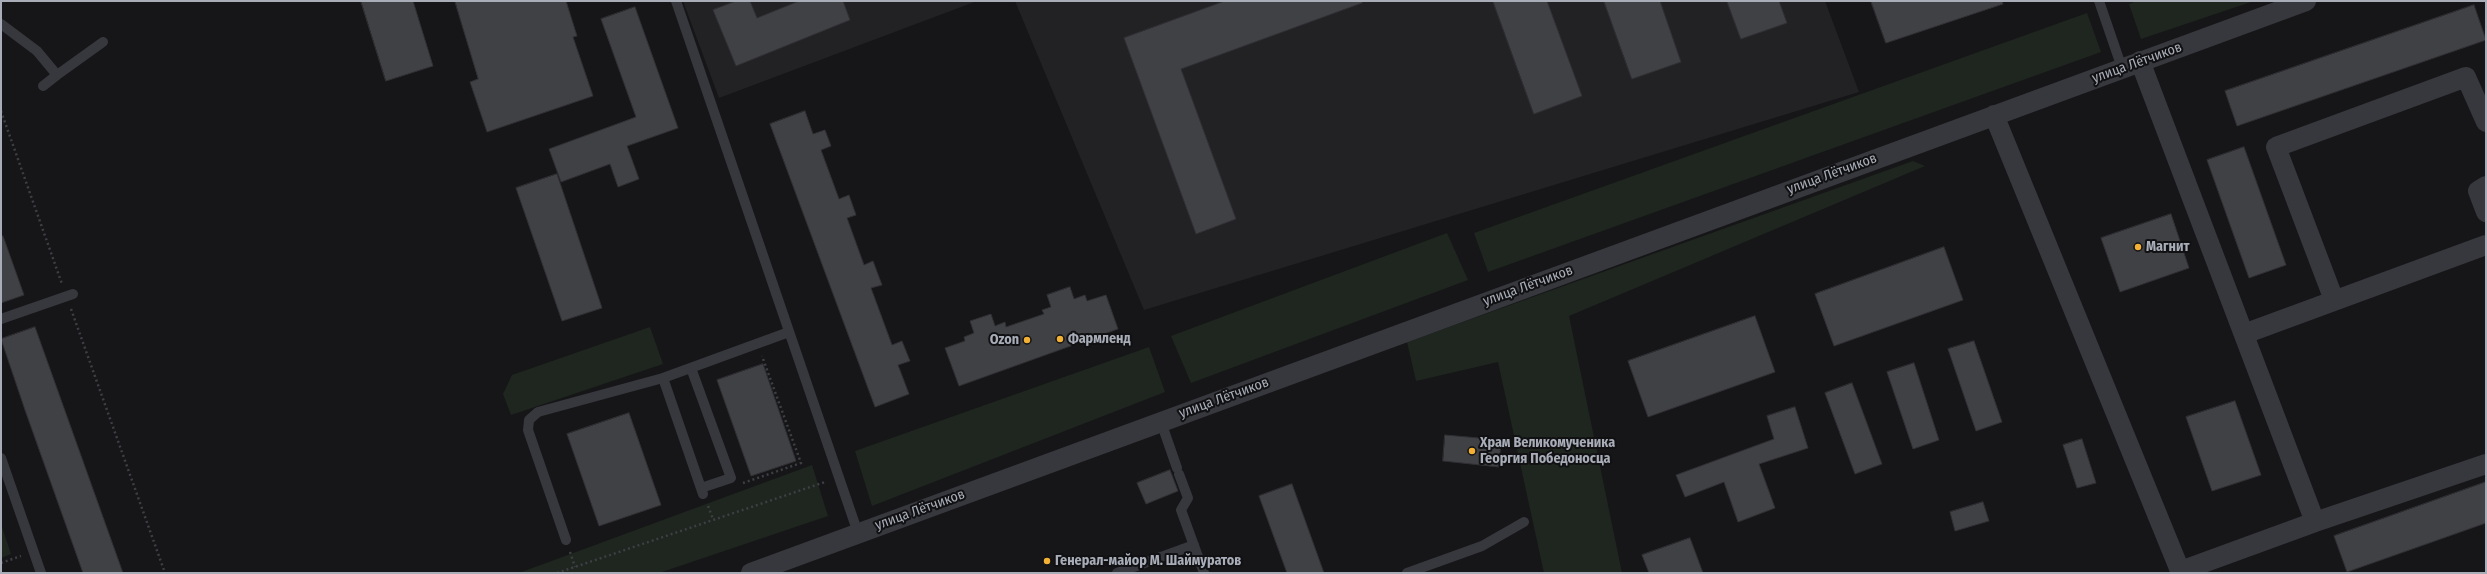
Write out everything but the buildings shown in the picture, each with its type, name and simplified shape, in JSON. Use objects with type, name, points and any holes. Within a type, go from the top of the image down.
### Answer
[{"type":"street","name":"улица Лётчиков","points":[[751,573],[2306,1]]},
{"type":"street","points":[[2131,65],[2244,334],[2315,522]]},
{"type":"street","points":[[2334,300],[2276,147],[2466,77],[2486,122]]},
{"type":"street","points":[[1994,115],[2181,572],[2315,522],[2486,464]]},
{"type":"street","points":[[2486,186],[2478,191],[2486,212]]},
{"type":"street","points":[[2244,334],[2486,245]]},
{"type":"lane","points":[[676,1],[858,533]]},
{"type":"lane","points":[[2099,1],[2131,65]]},
{"type":"lane","points":[[1,24],[37,51],[57,75]]},
{"type":"lane","points":[[43,86],[103,42]]},
{"type":"lane","points":[[1,319],[70,295]]},
{"type":"lane","points":[[566,540],[528,430],[529,420],[538,412],[663,378],[790,332]]},
{"type":"lane","points":[[663,378],[702,491],[730,478],[691,368]]},
{"type":"lane","points":[[1161,422],[1188,498],[1181,510],[1204,573]]},
{"type":"lane","points":[[1,458],[41,573]]},
{"type":"lane","points":[[1408,573],[1482,546],[1524,522]]},
{"type":"lane","points":[[1117,573],[1194,545]]},
{"type":"path","points":[[1,111],[70,295],[165,573]]},
{"type":"path","points":[[730,478],[739,475],[742,483],[801,463],[762,356],[755,359]]},
{"type":"path","points":[[557,573],[839,477]]},
{"type":"path","points":[[1,563],[34,552]]},
{"type":"shaded area","points":[[683,1],[977,1],[719,98]]},
{"type":"shaded area","points":[[1015,1],[1825,1],[1859,92],[1144,310]]},
{"type":"shaded area","points":[[2137,1],[2254,1],[2141,39],[2129,4]]},
{"type":"shaded area","points":[[2087,13],[2101,52],[1488,272],[1474,233]]},
{"type":"shaded area","points":[[1913,161],[1925,166],[1569,316],[1622,573],[1544,573],[1498,362],[1416,381],[1407,342]]},
{"type":"shaded area","points":[[1447,233],[1468,280],[1191,383],[1171,336]]},
{"type":"shaded area","points":[[650,327],[663,364],[511,415],[503,394],[512,375]]},
{"type":"shaded area","points":[[1149,347],[1165,392],[872,506],[855,451]]},
{"type":"shaded area","points":[[812,465],[828,516],[659,573],[519,573]]},
{"type":"shaded area","points":[[1,524],[11,554],[1,558]]},
{"type":"place","name":"Магнит","points":[[2138,247]]},
{"type":"place","name":"Фармленд","points":[[1060,339]]},
{"type":"place","name":"Ozon","points":[[1027,340]]},
{"type":"place","name":"Храм Великомученика Георгия Победоносца","points":[[1472,451]]},
{"type":"place","name":"Генерал-майор М. Шаймуратов","points":[[1047,561]]}]
